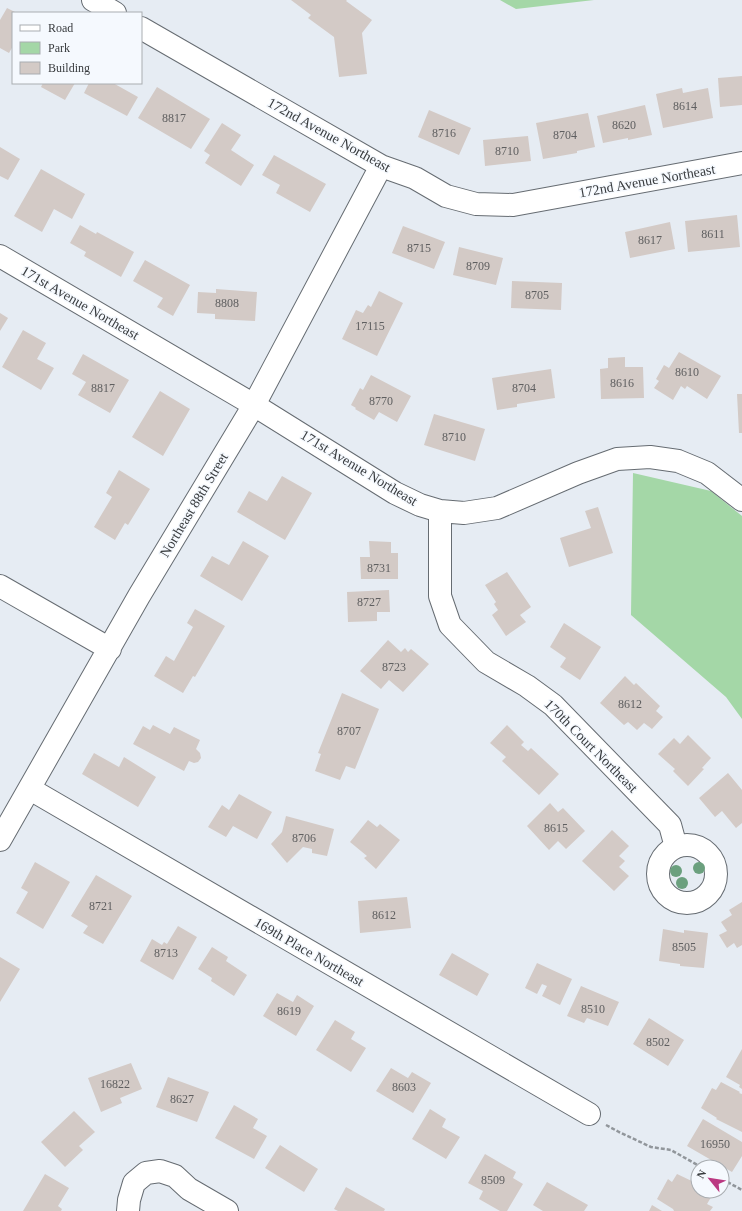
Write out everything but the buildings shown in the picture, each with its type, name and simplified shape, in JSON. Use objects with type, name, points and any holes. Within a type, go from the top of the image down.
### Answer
[{"type":"street","points":[[93,0],[113,12]]},
{"type":"street","name":"172nd Avenue Northeast","points":[[142,29],[381,166],[415,178],[446,196],[476,204],[513,205],[742,163]]},
{"type":"street","name":"Northeast 88th Street","points":[[0,840],[30,790],[143,589],[254,405],[381,166]]},
{"type":"street","name":"171st Avenue Northeast","points":[[0,256],[254,405],[396,493],[420,505],[440,511],[464,513],[497,508],[578,473],[617,459],[650,457],[678,461],[708,473],[742,500]]},
{"type":"street","name":"170th Court Northeast","points":[[440,511],[440,596],[450,625],[486,662],[527,686],[553,705],[670,825],[676,847]]},
{"type":"street","points":[[0,586],[110,649]]},
{"type":"street","name":"169th Place Northeast","points":[[30,790],[589,1114]]},
{"type":"street","points":[[128,1211],[129,1200],[134,1183],[146,1173],[160,1171],[175,1176],[189,1189],[227,1211]]},
{"type":"path","points":[[589,1114],[619,1132],[651,1147],[671,1150],[690,1161]]},
{"type":"path","points":[[730,1183],[742,1190]]},
{"type":"green space","points":[[500,0],[594,0],[516,9]]},
{"type":"green space","points":[[633,473],[711,491],[742,516],[742,719],[726,697],[631,615]]}]
